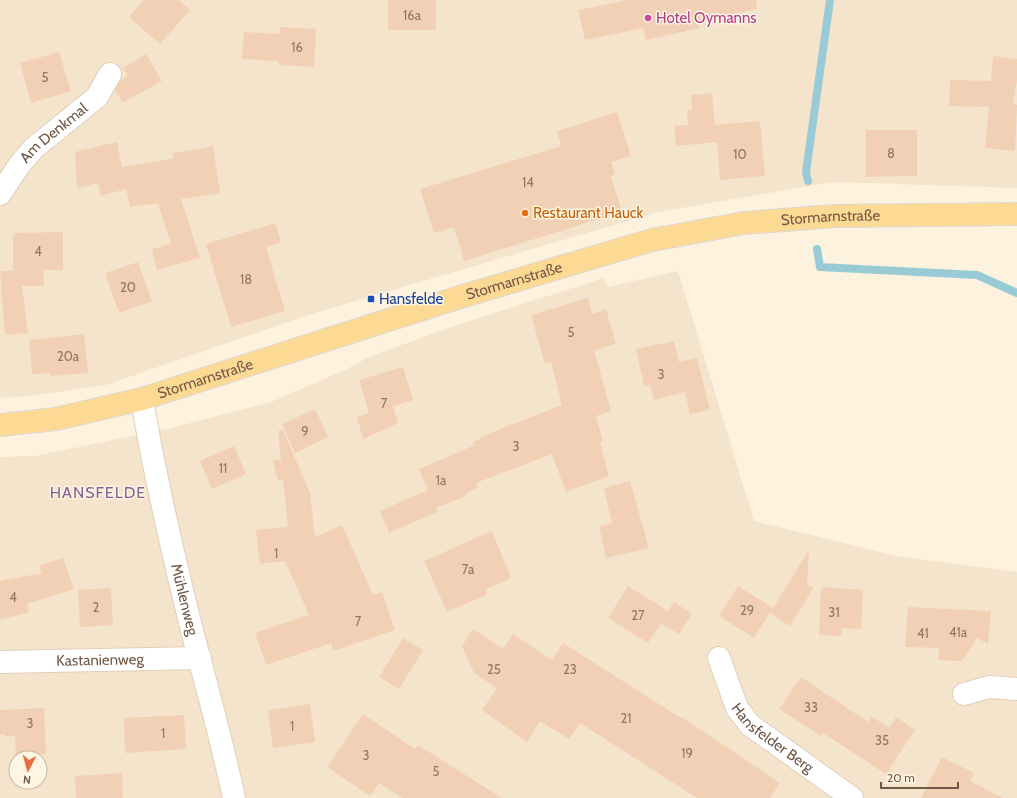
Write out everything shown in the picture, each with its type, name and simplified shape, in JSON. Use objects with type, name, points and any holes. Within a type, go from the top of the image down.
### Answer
[{"type":"main road","name":"Stormarnstraße","points":[[0,425],[56,419],[142,399],[460,297],[652,240],[744,223],[835,216],[1017,214]]},
{"type":"street","name":"Am Denkmal","points":[[0,194],[20,164],[34,148],[97,97],[110,74]]},
{"type":"street","name":"Mühlenweg","points":[[142,399],[148,436],[184,599],[234,798]]},
{"type":"street","name":"Kastanienweg","points":[[0,662],[200,658]]},
{"type":"street","name":"Hansfelder Berg","points":[[719,658],[738,708],[750,725],[852,798]]},
{"type":"street","points":[[964,694],[989,687],[1017,689]]},
{"type":"shaded area","points":[[0,0],[1017,0],[1017,188],[833,182],[658,212],[311,314],[106,385],[29,396],[0,398]]},
{"type":"shaded area","points":[[678,271],[754,521],[896,556],[1017,572],[1017,798],[0,798],[0,457],[35,456],[171,428],[271,402],[343,371],[371,356],[454,326],[604,278],[608,287]]},
{"type":"building","points":[[144,0],[179,0],[190,10],[160,44],[129,17]]},
{"type":"building","points":[[388,0],[436,0],[436,30],[388,30]]},
{"type":"building","name":"Hotel Oymanns","points":[[628,0],[756,0],[757,9],[698,22],[700,28],[646,40],[643,28],[585,40],[578,10]]},
{"type":"building","points":[[280,27],[316,29],[314,67],[278,65],[278,61],[242,59],[244,32],[280,34]]},
{"type":"building","points":[[59,52],[71,91],[31,103],[20,63]]},
{"type":"building","points":[[146,54],[162,81],[123,103],[115,90],[121,80],[128,76],[123,68]]},
{"type":"building","points":[[993,56],[1017,59],[1017,80],[1013,104],[1017,105],[1015,151],[985,148],[989,107],[949,106],[950,80],[991,81]]},
{"type":"building","points":[[712,93],[715,125],[760,121],[765,176],[720,180],[717,142],[676,146],[674,126],[688,125],[687,110],[692,110],[691,95]]},
{"type":"building","points":[[617,112],[631,156],[611,162],[615,174],[611,176],[622,212],[464,261],[454,227],[434,233],[420,189],[561,146],[557,131]]},
{"type":"building","points":[[866,130],[917,130],[917,176],[866,177]]},
{"type":"building","points":[[117,142],[122,167],[174,158],[173,153],[213,146],[220,193],[181,199],[200,258],[157,270],[152,249],[171,244],[158,203],[130,207],[126,189],[101,196],[98,183],[77,188],[75,152]]},
{"type":"building","points":[[275,223],[281,242],[266,247],[285,311],[231,327],[206,244]]},
{"type":"building","points":[[63,232],[63,270],[43,270],[44,286],[22,286],[28,333],[5,335],[0,271],[13,271],[13,233]]},
{"type":"building","points":[[138,262],[152,301],[119,313],[105,273]]},
{"type":"building","points":[[588,298],[592,314],[606,309],[616,344],[594,350],[611,411],[596,416],[603,441],[600,442],[609,476],[566,492],[552,454],[476,483],[478,487],[465,494],[466,496],[436,508],[437,512],[389,533],[380,511],[428,490],[419,469],[475,445],[473,442],[481,438],[480,437],[562,405],[551,362],[545,364],[531,315]]},
{"type":"building","points":[[84,334],[88,373],[51,376],[51,373],[32,374],[29,340]]},
{"type":"building","points":[[674,341],[679,362],[697,358],[710,410],[690,414],[685,392],[654,400],[650,385],[644,386],[636,349]]},
{"type":"building","points":[[403,367],[413,400],[393,406],[398,423],[363,439],[357,417],[369,413],[359,380]]},
{"type":"building","points":[[315,409],[328,437],[295,453],[282,424]]},
{"type":"building","points":[[283,430],[310,493],[315,537],[342,525],[373,595],[382,592],[395,630],[333,651],[331,643],[266,665],[255,633],[309,615],[285,561],[260,564],[256,530],[288,527],[283,479],[278,481],[273,461],[281,459],[278,431]]},
{"type":"building","points":[[234,446],[246,474],[212,489],[200,461]]},
{"type":"building","points":[[630,481],[649,548],[606,558],[599,526],[612,523],[604,488]]},
{"type":"building","points":[[492,531],[511,578],[486,589],[486,595],[447,612],[424,561]]},
{"type":"building","points":[[809,550],[807,586],[814,587],[790,626],[770,613]]},
{"type":"building","points":[[63,558],[74,589],[27,604],[29,613],[0,619],[0,581],[42,573],[39,566]]},
{"type":"building","points":[[628,586],[668,611],[674,602],[692,614],[679,634],[661,624],[667,614],[648,643],[608,618]]},
{"type":"building","points":[[738,586],[773,608],[754,638],[719,616]]},
{"type":"building","points":[[821,587],[863,590],[861,629],[842,628],[841,636],[819,635]]},
{"type":"building","points":[[111,588],[113,625],[80,627],[78,590]]},
{"type":"building","points":[[908,607],[991,611],[988,644],[977,638],[962,661],[938,660],[939,648],[905,647]]},
{"type":"building","points":[[473,629],[503,649],[513,634],[552,660],[563,643],[681,718],[682,717],[780,783],[770,798],[697,798],[580,723],[569,739],[540,721],[527,742],[482,710],[497,688],[474,673],[462,646]]},
{"type":"building","points":[[403,638],[423,650],[399,689],[379,677]]},
{"type":"building","points":[[801,677],[868,722],[871,716],[889,728],[896,717],[915,730],[886,774],[823,733],[821,736],[779,709]]},
{"type":"building","points":[[310,704],[315,742],[273,748],[268,710]]},
{"type":"building","points":[[44,708],[46,750],[16,750],[15,736],[5,736],[5,734],[0,735],[0,710]]},
{"type":"building","points":[[363,714],[415,749],[418,745],[502,798],[402,798],[379,783],[370,796],[327,767]]},
{"type":"building","points":[[184,715],[186,749],[125,753],[124,718]]},
{"type":"building","points":[[942,757],[974,773],[970,781],[1003,798],[921,798]]},
{"type":"building","points":[[122,773],[123,798],[76,798],[75,776]]},
{"type":"waterway","points":[[808,181],[806,172],[830,0]]},
{"type":"waterway","points":[[817,249],[820,267],[977,275],[1017,293]]},
{"type":"place","name":"Hotel Oymanns","points":[[648,18]]},
{"type":"place","name":"Restaurant Hauck","points":[[525,213]]},
{"type":"place","name":"Hansfelde","points":[[371,299]]},
{"type":"district","name":"HANSFELDE","points":[[98,492]]}]
